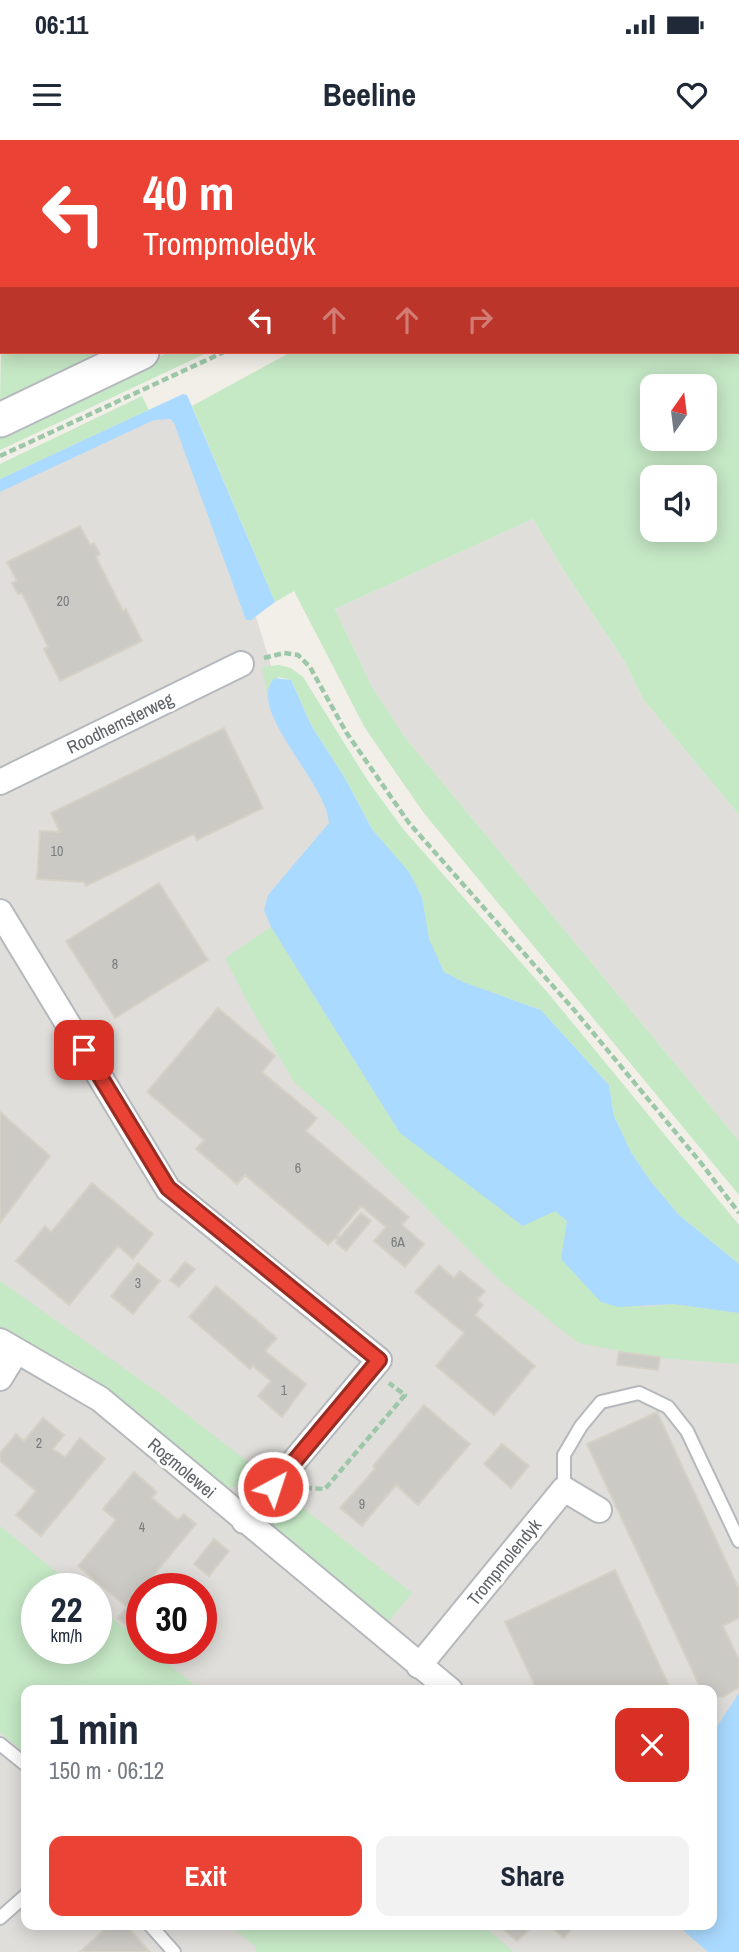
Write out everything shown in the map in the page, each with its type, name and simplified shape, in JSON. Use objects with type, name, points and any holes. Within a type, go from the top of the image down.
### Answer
[{"type":"street","points":[[0,420],[138,354]]},
{"type":"street","name":"Roodhemsterweg","points":[[0,782],[241,664]]},
{"type":"street","points":[[0,912],[168,1188],[379,1360],[244,1521]]},
{"type":"street","points":[[0,1378],[8,1347]]},
{"type":"street","name":"Rogmolewei","points":[[8,1347],[100,1399],[444,1685]]},
{"type":"street","points":[[564,1489],[599,1510]]},
{"type":"street","name":"Trompmolendyk","points":[[419,1666],[564,1489]]},
{"type":"lane","points":[[564,1489],[564,1455],[581,1426],[601,1402],[639,1394],[668,1407],[687,1431],[739,1541]]},
{"type":"lane","points":[[0,1744],[21,1761]]},
{"type":"lane","points":[[0,1918],[21,1899]]},
{"type":"lane","points":[[154,1930],[174,1952]]},
{"type":"path","points":[[0,456],[220,354]]},
{"type":"path","points":[[241,664],[284,653],[298,655],[310,667],[346,732],[408,823],[575,1010],[739,1213]]},
{"type":"path","points":[[273,1487],[325,1489],[405,1395],[372,1368]]},
{"type":"shaded area","points":[[173,405],[252,604],[286,713],[346,809],[739,1288],[739,1952],[0,1952],[0,486]]},
{"type":"shaded area","points":[[533,519],[625,662],[643,699],[739,815],[739,1141],[404,736],[371,685],[335,609]]},
{"type":"green space","points":[[1,354],[102,354],[0,401]]},
{"type":"green space","points":[[165,354],[205,354],[0,450],[0,436]]},
{"type":"green space","points":[[287,354],[739,354],[739,815],[643,699],[625,662],[533,519],[335,609],[371,685],[404,736],[739,1141],[739,1195],[423,812],[365,728],[294,591],[275,602],[192,406]]},
{"type":"green space","points":[[142,396],[149,410],[0,479],[0,464]]},
{"type":"green space","points":[[279,665],[291,668],[303,677],[368,781],[403,829],[548,993],[739,1225],[739,1264],[679,1215],[651,1182],[631,1152],[614,1116],[609,1085],[541,1010],[463,982],[444,972],[429,939],[422,897],[409,873],[372,829],[346,780],[311,725],[291,680],[279,677],[270,682],[267,693],[262,667]]},
{"type":"green space","points":[[271,927],[400,1133],[555,1211],[567,1221],[561,1259],[642,1307],[673,1304],[739,1313],[739,1364],[659,1358],[578,1343],[498,1279],[341,1123],[294,1082],[225,958]]},
{"type":"green space","points":[[0,1281],[159,1393],[257,1469],[244,1484],[228,1488],[111,1391],[76,1368],[0,1332]]},
{"type":"green space","points":[[281,1491],[412,1593],[389,1621],[269,1523],[268,1511]]},
{"type":"green space","points":[[0,1526],[57,1573],[21,1573],[21,1664],[112,1664],[112,1618],[126,1629],[126,1664],[168,1664],[195,1685],[21,1685],[21,1750],[0,1732]]},
{"type":"green space","points":[[235,1930],[488,1930],[514,1952],[256,1952],[255,1946]]},
{"type":"water","points":[[183,394],[187,395],[275,602],[251,620],[246,620],[174,423],[170,419],[154,420],[0,492],[0,479]]},
{"type":"water","points":[[275,678],[291,680],[311,725],[346,780],[372,829],[409,872],[422,897],[429,939],[444,972],[463,982],[541,1010],[609,1085],[614,1116],[631,1152],[651,1182],[679,1215],[739,1264],[739,1313],[673,1304],[618,1307],[601,1302],[561,1259],[567,1221],[555,1211],[523,1226],[400,1133],[271,927],[264,910],[268,895],[329,823],[316,788],[278,726],[270,707],[268,691]]},
{"type":"water","points":[[739,1693],[739,1952],[708,1952],[683,1930],[717,1930],[717,1726]]},
{"type":"building","points":[[80,526],[90,545],[94,543],[100,554],[96,557],[123,611],[126,609],[142,641],[60,681],[44,649],[48,647],[22,593],[18,594],[12,583],[17,581],[7,562]]},
{"type":"building","points":[[224,728],[263,808],[197,840],[194,834],[86,886],[84,882],[37,879],[40,831],[60,832],[51,813]]},
{"type":"building","points":[[159,883],[208,960],[115,1018],[66,941]]},
{"type":"building","points":[[218,1008],[275,1056],[262,1072],[317,1118],[306,1131],[409,1217],[402,1225],[424,1244],[405,1267],[374,1241],[386,1227],[361,1206],[337,1235],[340,1237],[361,1213],[371,1221],[346,1251],[336,1243],[338,1240],[335,1238],[328,1245],[245,1175],[237,1184],[196,1149],[204,1140],[147,1092]]},
{"type":"building","points":[[0,1112],[50,1156],[0,1223]]},
{"type":"building","points":[[92,1183],[153,1234],[133,1259],[118,1246],[69,1305],[16,1261],[45,1226],[51,1232]]},
{"type":"building","points":[[185,1262],[195,1269],[179,1287],[170,1280]]},
{"type":"building","points":[[138,1263],[160,1281],[133,1314],[111,1296]]},
{"type":"building","points":[[439,1265],[454,1278],[460,1271],[485,1291],[477,1300],[483,1305],[475,1315],[535,1366],[494,1415],[436,1366],[464,1333],[415,1292]]},
{"type":"building","points":[[216,1286],[277,1338],[265,1351],[306,1384],[282,1417],[258,1396],[271,1381],[253,1366],[250,1369],[189,1317]]},
{"type":"building","points":[[619,1352],[660,1357],[658,1370],[617,1365]]},
{"type":"building","points":[[424,1405],[470,1444],[418,1505],[396,1485],[362,1526],[340,1508],[375,1469],[373,1466]]},
{"type":"building","points":[[657,1412],[739,1589],[739,1618],[723,1626],[739,1660],[739,1687],[723,1697],[717,1697],[717,1685],[699,1685],[587,1444]]},
{"type":"building","points":[[43,1418],[64,1435],[53,1449],[65,1457],[80,1438],[105,1459],[41,1536],[16,1515],[36,1491],[0,1461],[0,1453],[16,1434],[24,1441]]},
{"type":"building","points":[[502,1444],[529,1466],[511,1488],[484,1464]]},
{"type":"building","points":[[134,1472],[157,1492],[152,1498],[178,1520],[184,1514],[196,1524],[155,1573],[126,1573],[126,1606],[112,1594],[112,1573],[86,1573],[78,1566],[116,1520],[103,1509]]},
{"type":"building","points":[[214,1539],[229,1551],[211,1573],[205,1573],[194,1564]]},
{"type":"building","points":[[615,1570],[669,1685],[535,1685],[505,1622]]},
{"type":"building","points":[[126,1608],[126,1625],[118,1618]]},
{"type":"building","points":[[104,1930],[130,1930],[150,1952],[80,1952]]},
{"type":"building","points":[[504,1930],[529,1930],[517,1941]]},
{"type":"building","points":[[555,1930],[570,1930],[564,1938]]},
{"type":"route","points":[[84,1050],[168,1188],[379,1360],[273,1487]]}]
